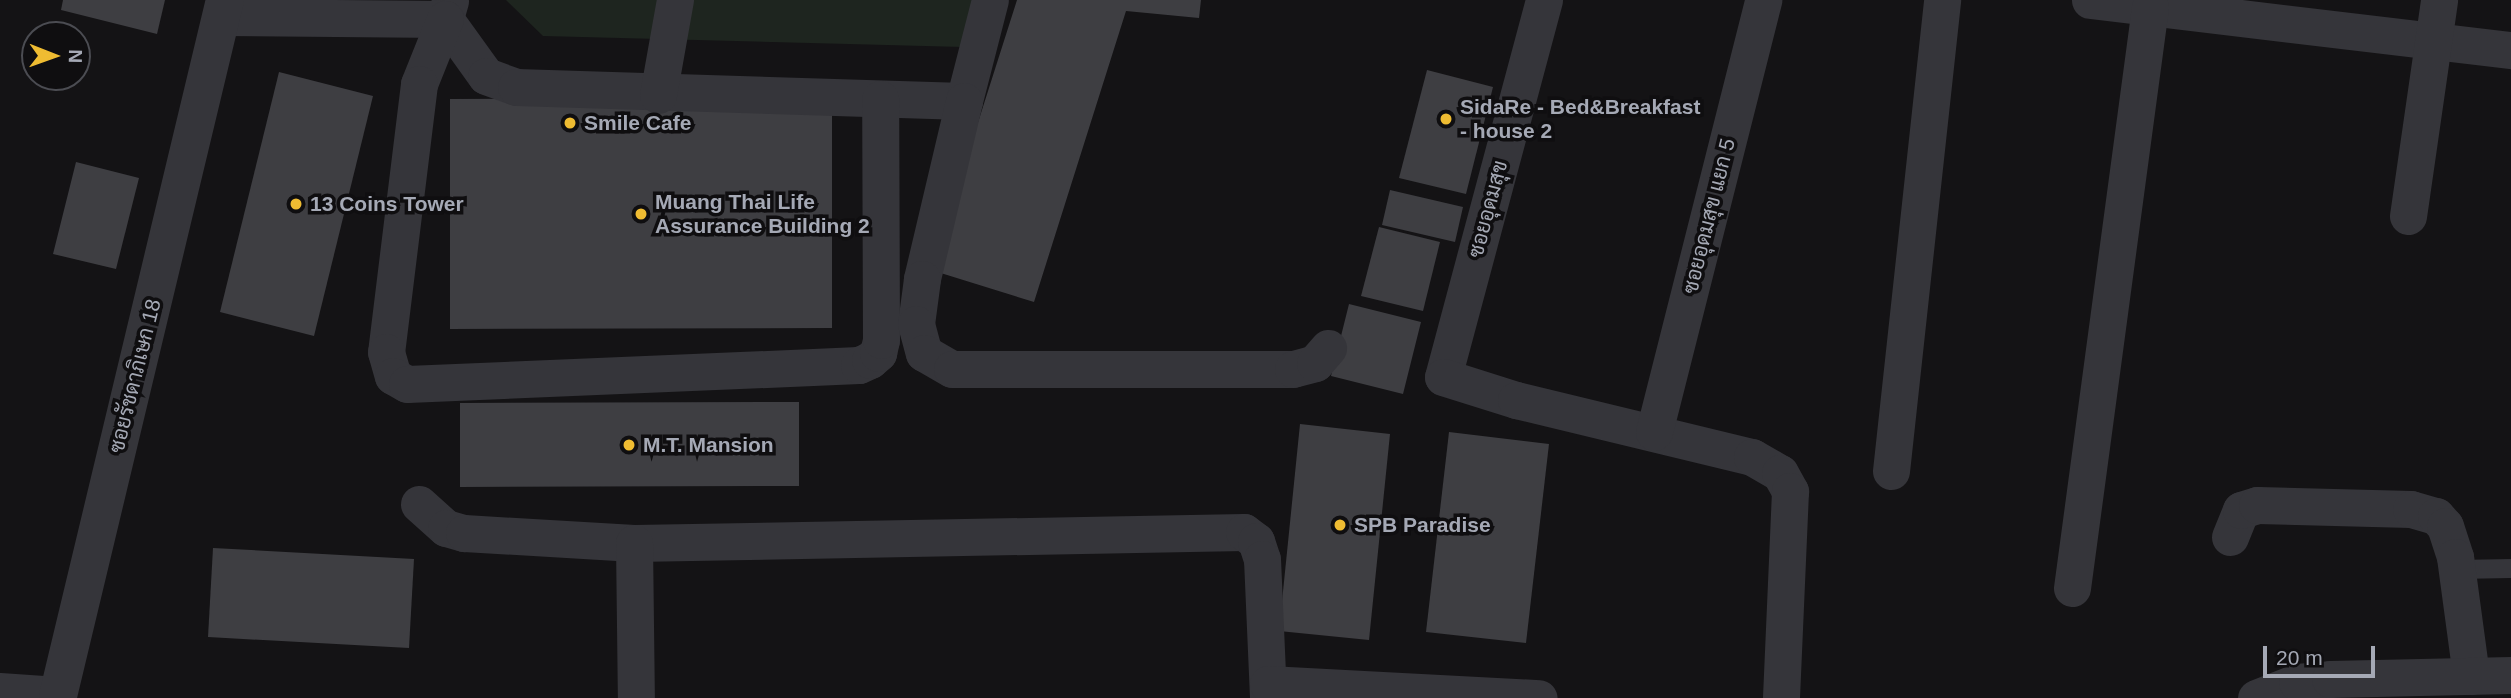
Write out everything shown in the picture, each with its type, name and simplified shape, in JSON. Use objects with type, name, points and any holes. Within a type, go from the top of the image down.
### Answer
[{"type":"street","points":[[658,95],[675,0]]},
{"type":"street","points":[[990,0],[922,279],[916,324],[924,353],[952,369],[1293,369],[1315,363],[1328,348]]},
{"type":"street","name":"ซอยอุดมสุข","points":[[1544,0],[1443,377],[1516,400],[1654,432]]},
{"type":"street","name":"ซอยอุดมสุข แยก 5","points":[[1654,432],[1763,0]]},
{"type":"street","points":[[1891,471],[1942,0]]},
{"type":"street","points":[[2090,0],[2433,43],[2511,50]]},
{"type":"street","points":[[2408,216],[2439,0]]},
{"type":"street","points":[[2072,588],[2150,7]]},
{"type":"street","points":[[223,9],[448,9]]},
{"type":"street","name":"ซอยรัชดาภิเษก 18","points":[[0,692],[58,697],[223,9]]},
{"type":"street","points":[[448,9],[486,76],[516,87],[658,95],[964,101]]},
{"type":"street","points":[[448,9],[419,84],[386,352],[393,376],[407,384],[859,365],[870,360],[878,353],[881,340],[880,99]]},
{"type":"street","points":[[1654,432],[1752,457],[1780,473],[1790,491],[1781,698]]},
{"type":"street","points":[[419,504],[446,528],[464,533],[634,543],[1244,533],[1256,541],[1262,559],[1268,691],[1539,698]]},
{"type":"street","points":[[2230,537],[2241,510],[2257,505],[2411,509],[2436,516],[2445,526],[2456,569],[2471,676]]},
{"type":"street","points":[[634,543],[636,698]]},
{"type":"street","points":[[2256,698],[2297,682],[2511,675]]},
{"type":"lane","points":[[2456,569],[2511,568]]},
{"type":"shaded area","points":[[506,0],[979,0],[963,47],[543,36]]},
{"type":"building","points":[[63,0],[165,0],[157,34],[61,10]]},
{"type":"building","points":[[1017,0],[1201,0],[1199,18],[1126,11],[1034,302],[931,270]]},
{"type":"building","points":[[1427,70],[1493,87],[1466,194],[1399,178]]},
{"type":"building","name":"13 Coins Tower","points":[[279,72],[373,96],[314,336],[220,312]]},
{"type":"building","name":"Muang Thai Life Assurance Building 2","points":[[832,98],[832,328],[450,329],[450,99]]},
{"type":"building","points":[[76,162],[139,178],[116,269],[53,254]]},
{"type":"building","points":[[1390,190],[1463,207],[1455,242],[1382,225]]},
{"type":"building","points":[[1379,227],[1440,242],[1423,311],[1361,296]]},
{"type":"building","points":[[1349,304],[1421,322],[1403,394],[1331,376]]},
{"type":"building","name":"M.T. Mansion","points":[[799,402],[799,486],[460,487],[460,403]]},
{"type":"building","points":[[1300,424],[1390,434],[1369,640],[1279,631]]},
{"type":"building","points":[[1449,432],[1549,444],[1526,643],[1426,632]]},
{"type":"building","points":[[213,548],[414,559],[409,648],[208,637]]},
{"type":"place","name":"SidaRe - Bed&Breakfast - house 2","points":[[1446,119]]},
{"type":"place","name":"Smile Cafe","points":[[570,123]]},
{"type":"place","name":"13 Coins Tower","points":[[296,204]]},
{"type":"place","name":"Muang Thai Life Assurance Building 2","points":[[641,214]]},
{"type":"place","name":"M.T. Mansion","points":[[629,445]]},
{"type":"place","name":"SPB Paradise","points":[[1340,525]]}]
